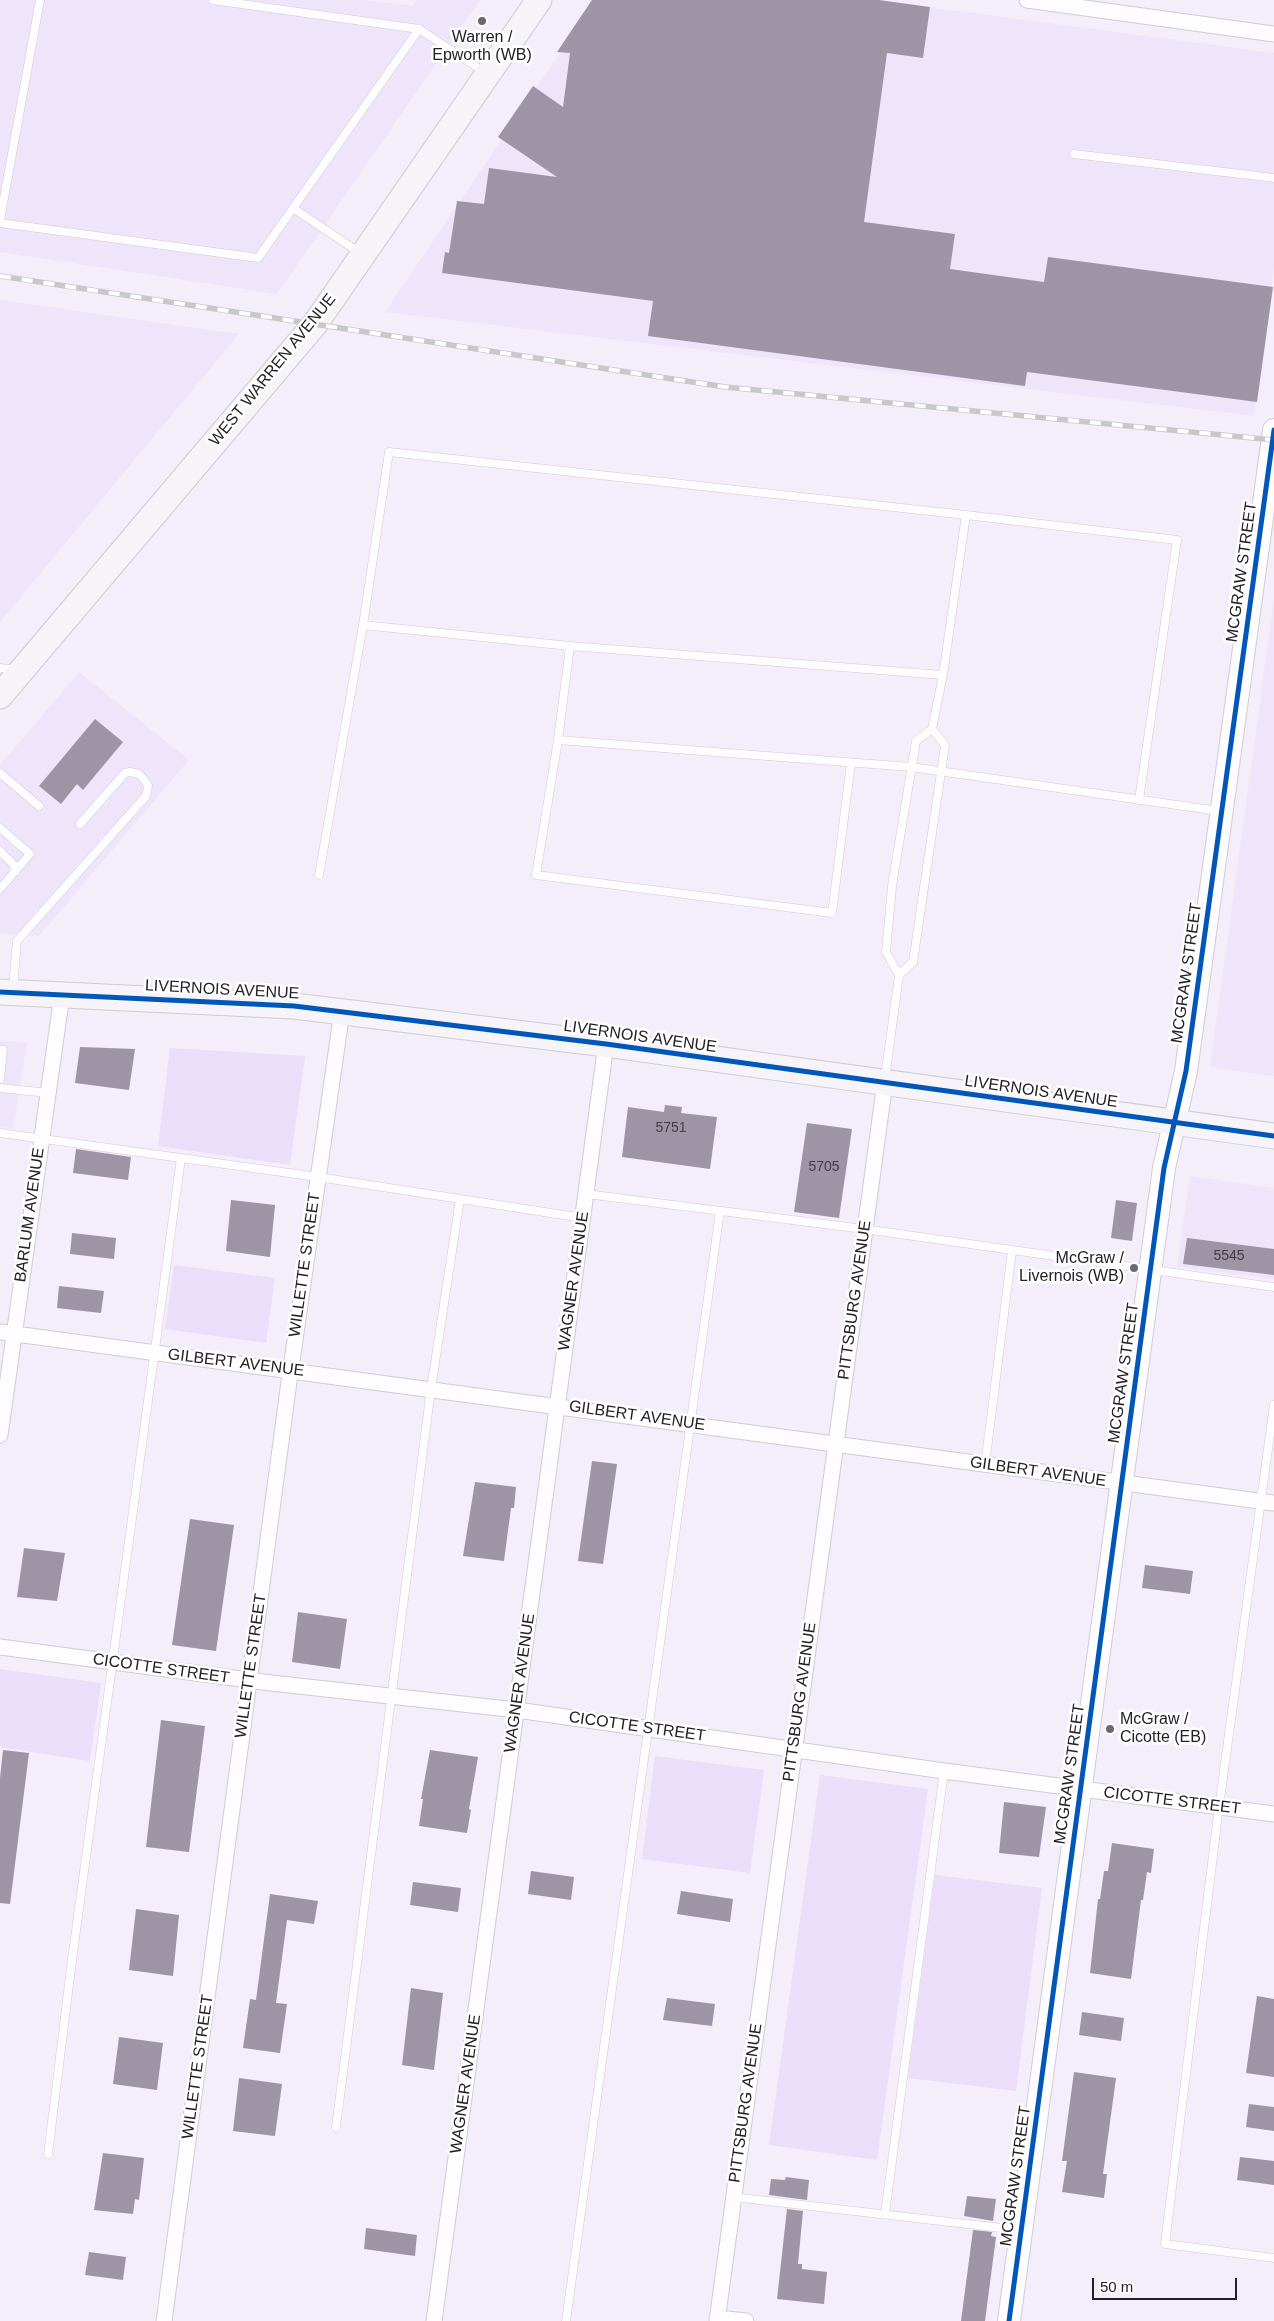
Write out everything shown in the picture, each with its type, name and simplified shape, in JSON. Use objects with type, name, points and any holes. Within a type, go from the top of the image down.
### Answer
[{"type":"main road","name":"WEST WARREN AVENUE","points":[[0,696],[11,669],[315,324],[539,0]]},
{"type":"main road","name":"LIVERNOIS AVENUE","points":[[6,993],[294,1006],[606,1044],[1274,1136]]},
{"type":"street","points":[[1027,0],[1274,34]]},
{"type":"street","name":"MCGRAW STREET","points":[[1009,2321],[1164,1168],[1176,1122],[1186,1071],[1274,430]]},
{"type":"street","name":"BARLUM AVENUE","points":[[0,1435],[7,1333],[41,1138],[62,995]]},
{"type":"street","name":"WILLETTE STREET","points":[[164,2321],[291,1370],[342,1012]]},
{"type":"street","name":"WAGNER AVENUE","points":[[434,2321],[606,1044]]},
{"type":"street","name":"PITTSBURG AVENUE","points":[[717,2319],[884,1082]]},
{"type":"street","name":"GILBERT AVENUE","points":[[7,1333],[558,1405],[984,1465],[1267,1502]]},
{"type":"street","name":"CICOTTE STREET","points":[[0,1647],[249,1680],[516,1710],[944,1771],[1274,1814]]},
{"type":"street","points":[[717,2319],[746,2321]]},
{"type":"lane","points":[[40,0],[0,222],[258,258],[419,28]]},
{"type":"lane","points":[[213,0],[419,28],[488,74]]},
{"type":"lane","points":[[1074,154],[1274,178]]},
{"type":"lane","points":[[293,208],[363,254]]},
{"type":"lane","points":[[319,875],[363,625],[388,452],[900,506],[1177,540],[1139,800]]},
{"type":"lane","points":[[884,1082],[899,975],[886,952],[892,886],[916,741],[932,728],[943,675],[966,515]]},
{"type":"lane","points":[[363,625],[570,646],[943,675]]},
{"type":"lane","points":[[570,646],[558,740],[536,876],[832,913],[851,763]]},
{"type":"lane","points":[[899,975],[913,962],[945,746],[932,728]]},
{"type":"lane","points":[[558,740],[911,767],[1223,812]]},
{"type":"lane","points":[[0,773],[39,806]]},
{"type":"lane","points":[[6,993],[17,941],[146,796],[148,786],[145,781],[138,774],[125,773],[80,824]]},
{"type":"lane","points":[[0,828],[30,854],[0,890]]},
{"type":"lane","points":[[0,851],[14,865],[15,872]]},
{"type":"lane","points":[[0,1050],[3,1050],[0,1079]]},
{"type":"lane","points":[[0,1088],[48,1093]]},
{"type":"lane","points":[[0,1133],[318,1177],[583,1218]]},
{"type":"lane","points":[[48,2154],[112,1662],[181,1158]]},
{"type":"lane","points":[[586,1194],[864,1230],[1274,1287]]},
{"type":"lane","points":[[336,2127],[390,1696],[460,1199]]},
{"type":"lane","points":[[566,2321],[647,1729],[692,1424],[720,1211]]},
{"type":"lane","points":[[984,1465],[1012,1251]]},
{"type":"lane","points":[[1274,1404],[1267,1502],[1219,1807],[1165,2244],[1274,2258]]},
{"type":"lane","points":[[885,2214],[944,1771]]},
{"type":"lane","points":[[733,2197],[1021,2230]]},
{"type":"shaded area","points":[[0,0],[364,0],[414,6],[416,0],[480,0],[277,294],[0,252]]},
{"type":"shaded area","points":[[596,0],[875,0],[1274,53],[1274,268],[1254,416],[385,312]]},
{"type":"shaded area","points":[[0,300],[239,334],[0,622]]},
{"type":"shaded area","points":[[1274,600],[1274,1076],[1210,1067]]},
{"type":"shaded area","points":[[79,672],[189,760],[39,936],[0,934],[0,765]]},
{"type":"shaded area","points":[[0,1041],[27,1042],[13,1129],[0,1127]]},
{"type":"shaded area","points":[[170,1048],[305,1056],[290,1165],[158,1146]]},
{"type":"shaded area","points":[[1190,1176],[1274,1188],[1274,1279],[1177,1267]]},
{"type":"shaded area","points":[[174,1265],[275,1278],[266,1343],[165,1329]]},
{"type":"shaded area","points":[[0,1669],[101,1683],[90,1761],[0,1747]]},
{"type":"shaded area","points":[[655,1756],[764,1770],[750,1873],[642,1859]]},
{"type":"shaded area","points":[[820,1775],[928,1789],[877,2160],[769,2145]]},
{"type":"shaded area","points":[[935,1875],[1042,1888],[1016,2091],[908,2078]]},
{"type":"building","points":[[592,0],[879,0],[930,7],[923,58],[887,53],[864,222],[955,234],[950,269],[1044,282],[1048,257],[1273,287],[1257,402],[1027,372],[1025,386],[648,336],[653,301],[442,273],[445,252],[449,253],[457,201],[484,204],[489,168],[557,177],[498,137],[533,86],[563,107],[570,53],[557,52]]},
{"type":"building","points":[[95,719],[123,742],[83,790],[77,784],[61,804],[39,786]]},
{"type":"building","points":[[80,1047],[135,1049],[129,1090],[75,1083]]},
{"type":"building","points":[[665,1105],[682,1107],[681,1113],[717,1117],[710,1169],[622,1157],[628,1107],[664,1112]]},
{"type":"building","points":[[807,1123],[852,1129],[839,1218],[794,1212]]},
{"type":"building","points":[[76,1149],[131,1157],[128,1180],[73,1173]]},
{"type":"building","points":[[231,1200],[275,1205],[270,1257],[226,1251]]},
{"type":"building","points":[[1116,1200],[1137,1203],[1132,1241],[1111,1238]]},
{"type":"building","points":[[72,1233],[116,1238],[114,1259],[70,1254]]},
{"type":"building","points":[[1187,1238],[1274,1249],[1274,1275],[1183,1264]]},
{"type":"building","points":[[59,1286],[104,1291],[101,1313],[57,1308]]},
{"type":"building","points":[[592,1461],[617,1464],[603,1564],[578,1561]]},
{"type":"building","points":[[475,1482],[516,1487],[514,1508],[511,1508],[504,1561],[463,1556]]},
{"type":"building","points":[[190,1519],[234,1525],[216,1651],[172,1645]]},
{"type":"building","points":[[24,1548],[65,1553],[57,1601],[17,1597]]},
{"type":"building","points":[[1145,1565],[1193,1571],[1190,1594],[1142,1588]]},
{"type":"building","points":[[298,1612],[347,1619],[340,1669],[292,1662]]},
{"type":"building","points":[[161,1720],[205,1726],[189,1852],[146,1847]]},
{"type":"building","points":[[3,1750],[29,1753],[10,1904],[0,1903],[0,1778]]},
{"type":"building","points":[[430,1750],[478,1757],[467,1833],[419,1826],[423,1799],[421,1799]]},
{"type":"building","points":[[1004,1802],[1046,1807],[1039,1857],[999,1853]]},
{"type":"building","points":[[1112,1843],[1154,1849],[1151,1873],[1147,1872],[1143,1900],[1141,1900],[1131,1979],[1090,1973],[1098,1899],[1100,1899],[1104,1871],[1108,1871]]},
{"type":"building","points":[[531,1871],[574,1877],[571,1900],[528,1894]]},
{"type":"building","points":[[413,1882],[461,1888],[458,1912],[410,1905]]},
{"type":"building","points":[[681,1891],[733,1899],[730,1922],[677,1914]]},
{"type":"building","points":[[270,1894],[318,1901],[314,1924],[287,1920],[276,2003],[287,2004],[280,2053],[243,2048],[250,1999],[256,2000]]},
{"type":"building","points":[[136,1909],[179,1915],[173,1976],[129,1970]]},
{"type":"building","points":[[411,1988],[443,1993],[434,2070],[402,2065]]},
{"type":"building","points":[[1257,1996],[1274,1999],[1274,2077],[1246,2073]]},
{"type":"building","points":[[667,1998],[715,2004],[712,2026],[663,2020]]},
{"type":"building","points":[[1082,2012],[1124,2018],[1121,2041],[1079,2035]]},
{"type":"building","points":[[119,2037],[163,2043],[157,2090],[113,2084]]},
{"type":"building","points":[[1074,2072],[1116,2078],[1103,2174],[1107,2174],[1104,2198],[1062,2192],[1067,2161],[1062,2161]]},
{"type":"building","points":[[239,2078],[282,2084],[275,2136],[233,2131]]},
{"type":"building","points":[[1249,2104],[1274,2107],[1274,2131],[1246,2127]]},
{"type":"building","points":[[103,2153],[144,2158],[139,2200],[135,2199],[133,2214],[94,2210]]},
{"type":"building","points":[[1240,2157],[1274,2161],[1274,2185],[1237,2180]]},
{"type":"building","points":[[786,2177],[809,2180],[807,2200],[769,2195],[771,2179],[785,2180]]},
{"type":"building","points":[[967,2196],[996,2199],[993,2221],[964,2216]]},
{"type":"building","points":[[787,2209],[803,2211],[798,2264],[802,2264],[802,2269],[827,2272],[824,2304],[777,2299]]},
{"type":"building","points":[[366,2228],[417,2235],[415,2256],[364,2249]]},
{"type":"building","points":[[973,2230],[992,2232],[991,2236],[996,2237],[985,2321],[961,2321]]},
{"type":"building","points":[[89,2252],[126,2257],[123,2280],[85,2275]]},
{"type":"railway","points":[[0,276],[725,387],[1274,440]]},
{"type":"cycle path","points":[[1009,2321],[1164,1168],[1186,1071],[1274,430]]},
{"type":"cycle path","points":[[0,992],[294,1006],[606,1044],[1274,1136]]},
{"type":"place","name":"Warren / Epworth (WB)","points":[[482,21]]},
{"type":"place","name":"McGraw / Livernois (WB)","points":[[1134,1268]]},
{"type":"place","name":"McGraw / Cicotte (EB)","points":[[1110,1729]]}]
